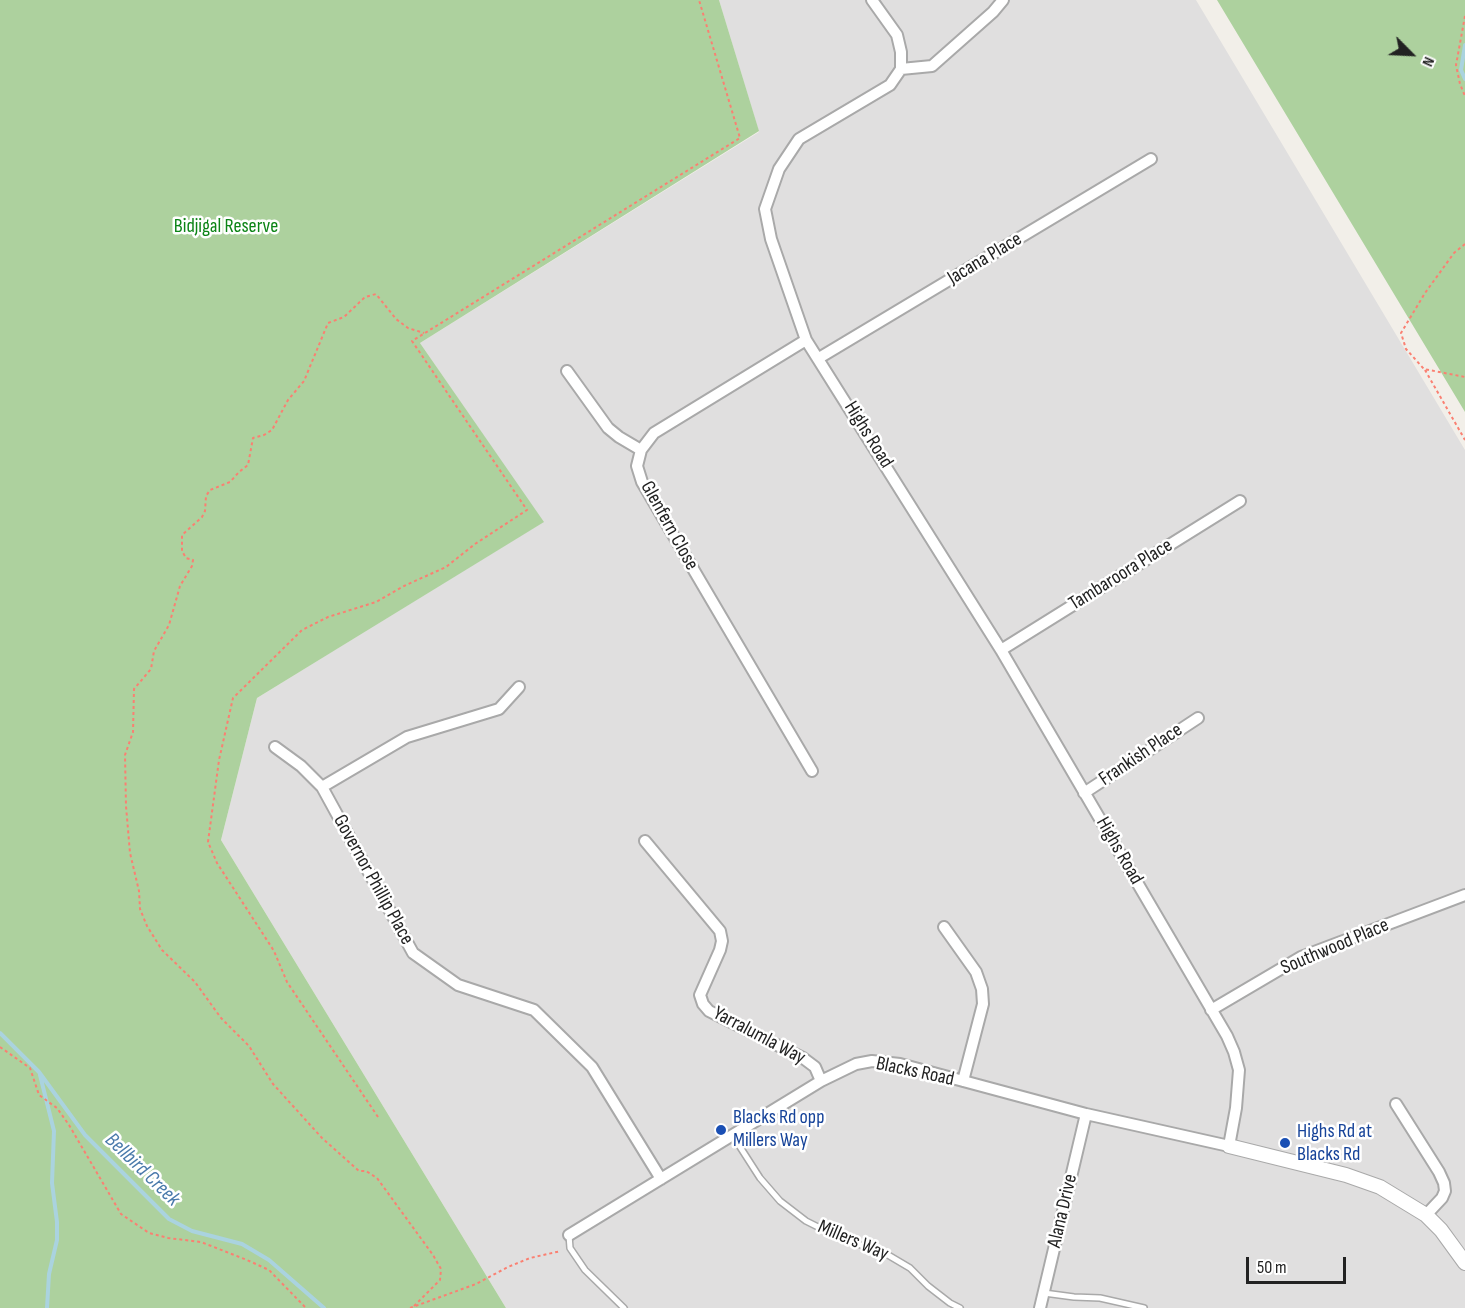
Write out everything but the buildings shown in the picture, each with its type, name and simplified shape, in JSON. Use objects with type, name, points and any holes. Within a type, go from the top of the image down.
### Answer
[{"type":"street","points":[[872,0],[897,35],[901,52],[901,69],[932,66],[1004,0]]},
{"type":"street","name":"Highs Road","points":[[901,69],[890,85],[799,139],[779,169],[765,209],[771,239],[806,340],[1001,650],[1231,1044],[1239,1070],[1236,1108],[1229,1146]]},
{"type":"street","name":"Jacana Place","points":[[819,358],[1151,159]]},
{"type":"street","points":[[567,371],[609,428],[641,450],[654,433],[806,340]]},
{"type":"street","name":"Glenfern Close","points":[[641,450],[637,466],[642,482],[812,771]]},
{"type":"street","name":"Tambaroora Place","points":[[1001,650],[1240,501]]},
{"type":"street","points":[[322,787],[407,737],[499,709],[519,687]]},
{"type":"street","name":"Frankish Place","points":[[1084,793],[1198,718]]},
{"type":"street","name":"Governor Phillip Place","points":[[275,747],[301,766],[322,787],[413,953],[458,985],[534,1010],[592,1067],[661,1179]]},
{"type":"street","name":"Yarralumla Way","points":[[645,842],[720,931],[722,941],[720,950],[700,995],[703,1004],[709,1011],[815,1066],[821,1081]]},
{"type":"street","name":"Southwood Place","points":[[1211,1010],[1301,957],[1465,895]]},
{"type":"street","points":[[944,927],[976,972],[982,989],[983,1004],[963,1081]]},
{"type":"street","name":"Blacks Road","points":[[568,1234],[821,1081],[856,1064],[872,1061],[900,1064],[1086,1114],[1229,1146]]},
{"type":"street","points":[[1396,1104],[1444,1183],[1442,1198],[1426,1215]]},
{"type":"street","name":"Alana Drive","points":[[1040,1308],[1086,1114]]},
{"type":"street","points":[[1229,1146],[1363,1180],[1426,1215],[1441,1230],[1465,1263]]},
{"type":"lane","name":"Millers Way","points":[[733,1136],[760,1178],[780,1201],[806,1221],[836,1236],[888,1255],[910,1268],[928,1286],[960,1308]]},
{"type":"lane","points":[[568,1234],[570,1248],[585,1270],[624,1308]]},
{"type":"lane","points":[[1044,1293],[1074,1298],[1100,1298],[1144,1308]]},
{"type":"path","points":[[378,1117],[287,982],[274,951],[217,863],[208,842],[219,760],[233,698],[303,630],[328,617],[376,602],[446,567],[475,544],[527,510],[412,340],[740,138],[699,0]]},
{"type":"path","points":[[1465,16],[1456,65],[1465,96]]},
{"type":"path","points":[[1465,244],[1454,253],[1425,293],[1401,333],[1406,349],[1424,369],[1465,440]]},
{"type":"path","points":[[414,1306],[440,1280],[441,1269],[434,1255],[377,1178],[366,1171],[359,1171],[322,1138],[273,1084],[249,1046],[221,1018],[195,982],[162,950],[147,926],[140,909],[139,891],[130,853],[125,755],[132,732],[134,689],[151,669],[154,651],[169,625],[180,586],[192,567],[193,560],[186,558],[182,551],[182,535],[202,518],[206,496],[210,490],[230,482],[248,465],[253,438],[272,430],[288,400],[304,381],[328,323],[344,318],[365,297],[376,294],[396,319],[408,328],[424,333]]},
{"type":"path","points":[[1424,369],[1465,377]]},
{"type":"path","points":[[0,1047],[30,1068],[39,1095],[57,1108],[69,1125],[121,1214],[149,1233],[201,1242],[269,1270],[306,1308]]},
{"type":"path","points":[[410,1308],[476,1284],[530,1258],[570,1248]]},
{"type":"shaded area","points":[[719,0],[1196,0],[1465,450],[1465,1308],[506,1308],[221,840],[257,698],[543,522],[420,343],[759,132]]},
{"type":"green space","name":"Bidjigal Reserve","points":[[0,0],[719,0],[759,131],[420,343],[544,522],[257,698],[221,840],[506,1308],[0,1308]]},
{"type":"green space","points":[[1217,0],[1465,0],[1465,412]]},
{"type":"waterway","points":[[1465,45],[1461,70],[1465,79]]},
{"type":"waterway","name":"Bellbird Creek","points":[[0,1033],[39,1072],[85,1135],[169,1219],[192,1231],[242,1244],[269,1260],[324,1308]]},
{"type":"waterway","points":[[40,1075],[54,1131],[52,1183],[57,1222],[57,1240],[49,1274],[47,1308]]},
{"type":"place","name":"Blacks Rd opp Millers Way","points":[[721,1130]]},
{"type":"place","name":"Highs Rd at Blacks Rd","points":[[1285,1143]]}]
